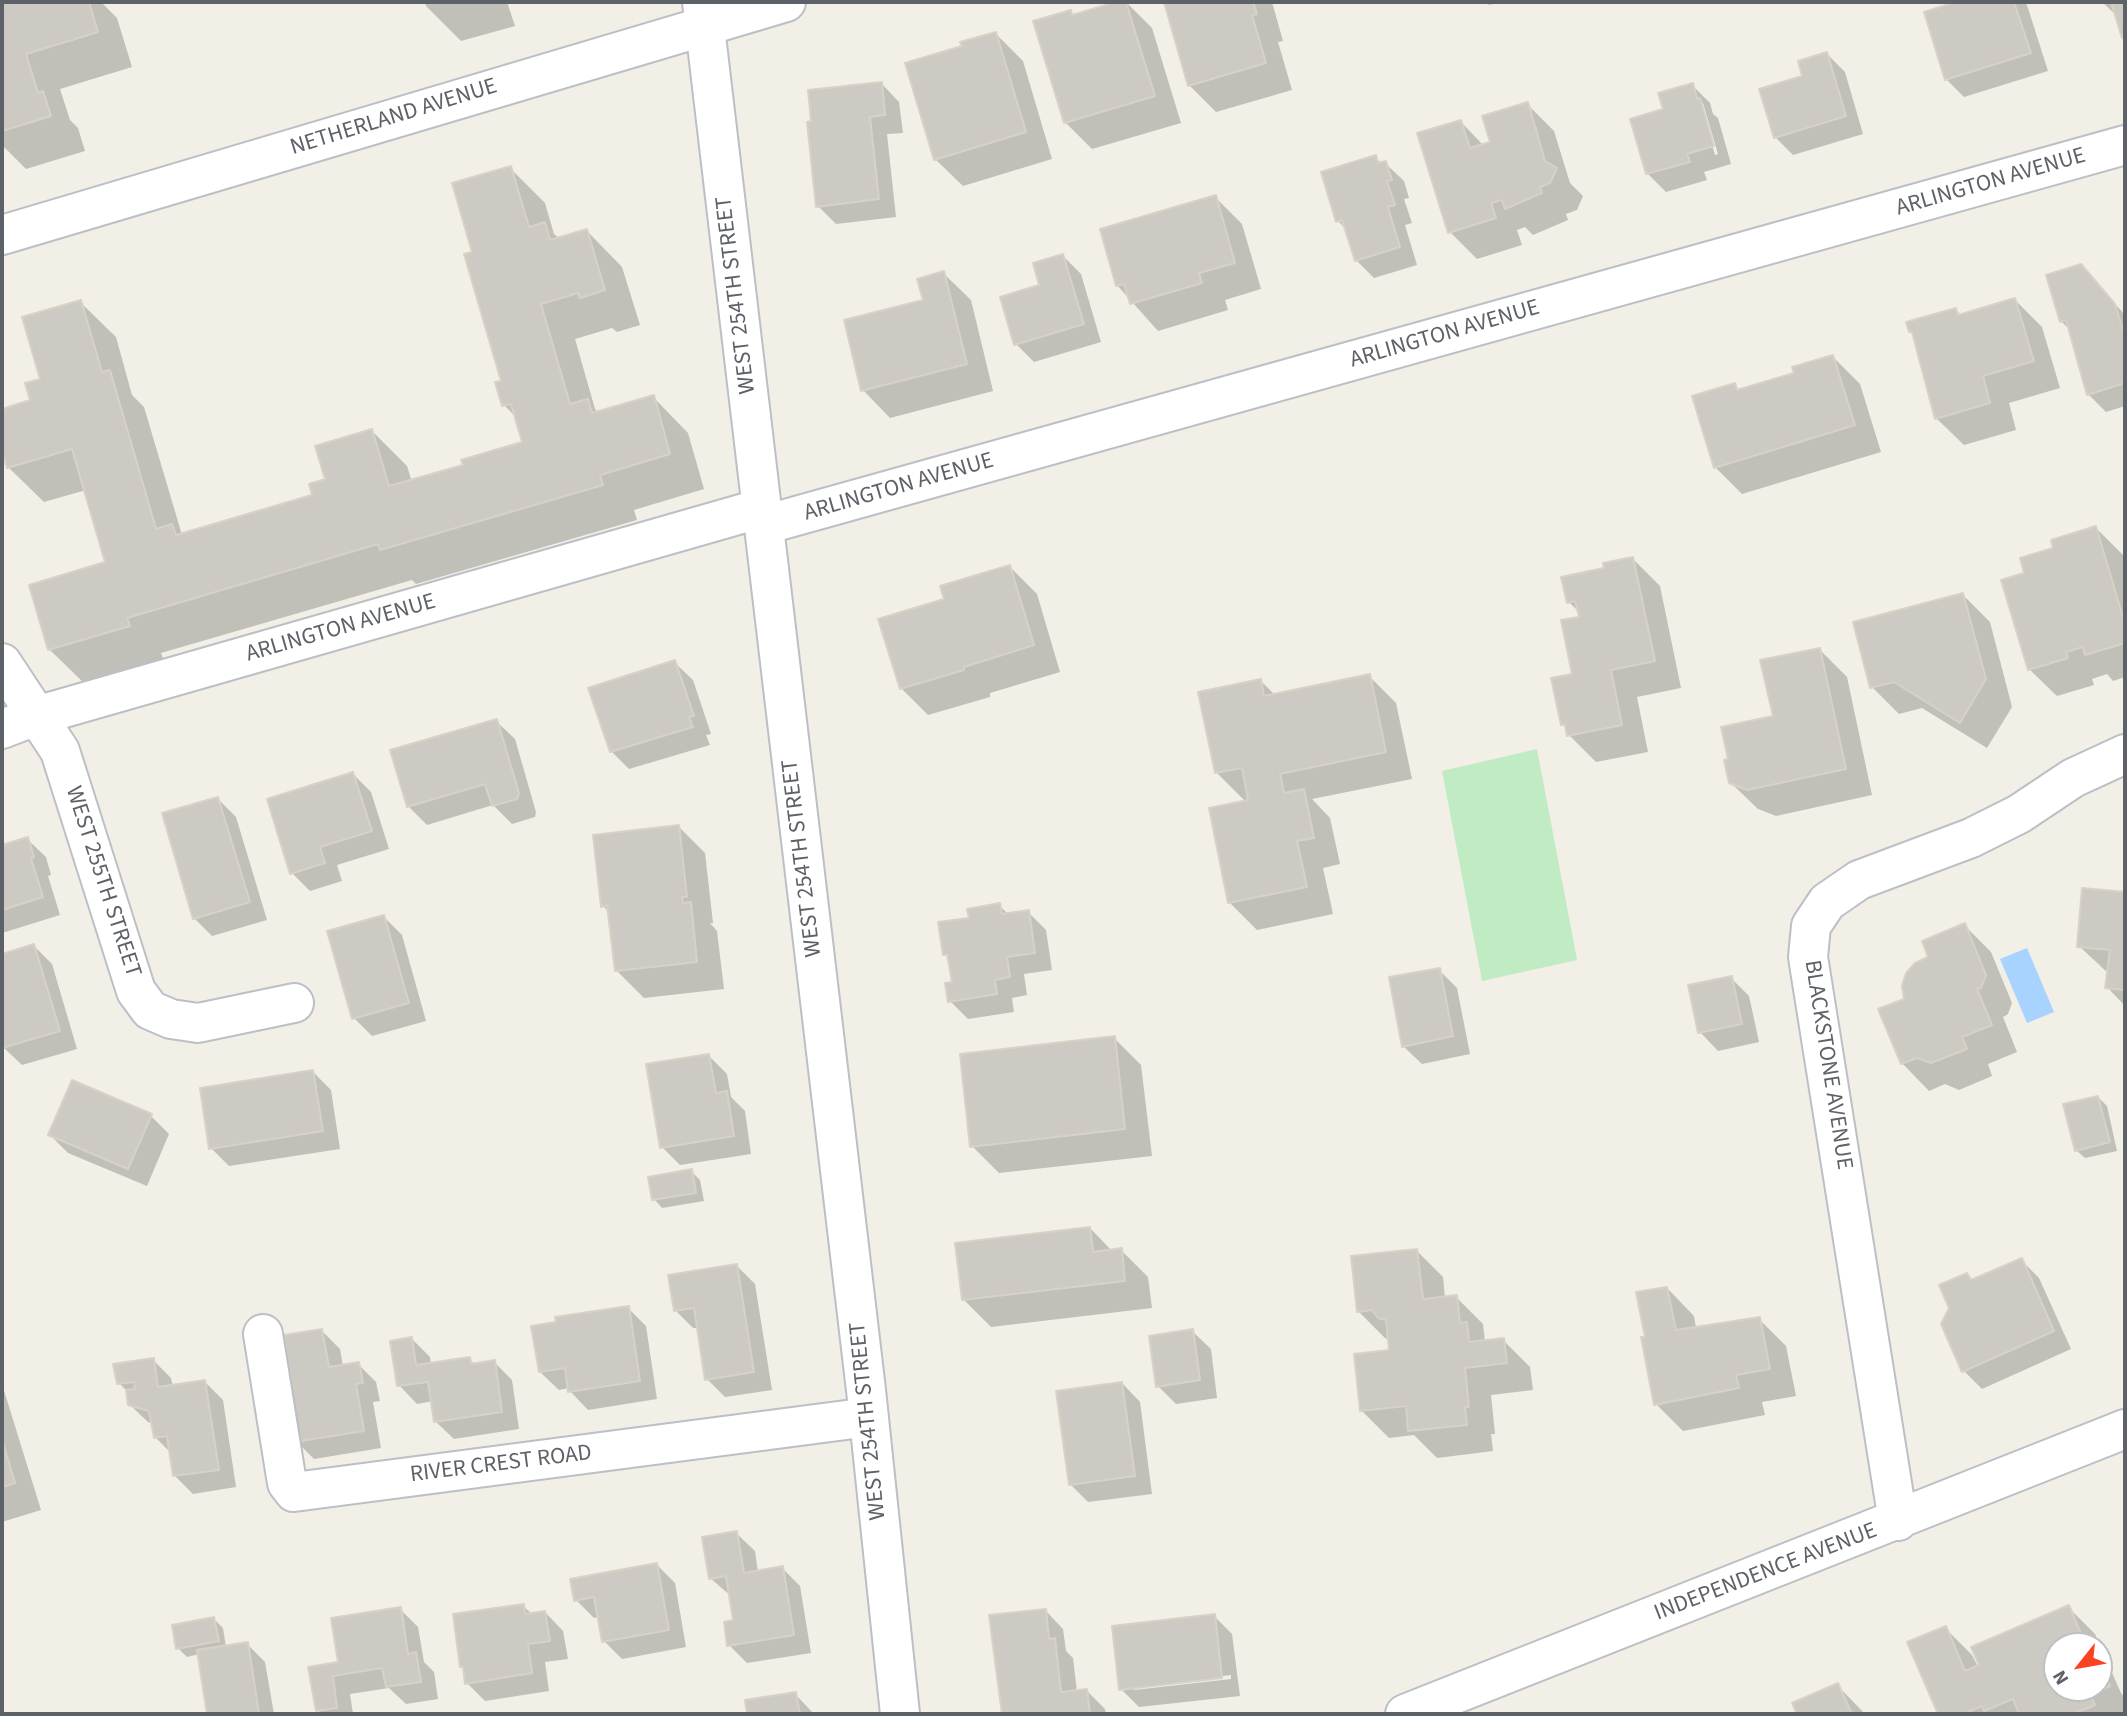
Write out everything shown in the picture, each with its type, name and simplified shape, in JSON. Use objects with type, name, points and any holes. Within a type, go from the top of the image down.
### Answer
[{"type":"street","name":"NETHERLAND AVENUE","points":[[2,235],[704,14],[786,2]]},
{"type":"street","name":"WEST 254TH STREET","points":[[704,14],[869,1417],[900,1714]]},
{"type":"street","name":"ARLINGTON AVENUE","points":[[19,722],[763,517],[2123,153]]},
{"type":"street","name":"WEST 255TH STREET","points":[[2,663],[19,722],[60,751],[136,991],[150,1010],[171,1019],[198,1023],[294,1003]]},
{"type":"street","name":"BLACKSTONE AVENUE","points":[[1898,1521],[1808,957],[1811,926],[1827,902],[1859,880],[1970,838],[2019,814],[2073,779],[2125,754]]},
{"type":"street","name":"RIVER CREST ROAD","points":[[263,1334],[287,1483],[294,1492],[869,1417]]},
{"type":"street","name":"INDEPENDENCE AVENUE","points":[[1405,1714],[2125,1429]]},
{"type":"green space","points":[[1537,749],[1577,960],[1482,981],[1442,771]]},
{"type":"water","points":[[2027,948],[2054,1012],[2027,1023],[2000,959]]},
{"type":"building","points":[[2,2],[89,2],[98,32],[26,54],[38,93],[43,91],[51,116],[2,131]]},
{"type":"building","points":[[1116,2],[1126,2],[1155,96],[1064,123],[1033,21],[1071,10],[1072,15]]},
{"type":"building","points":[[1164,2],[1253,2],[1257,14],[1252,15],[1266,63],[1188,86]]},
{"type":"building","points":[[1956,2],[2014,2],[2031,53],[1945,80],[1924,12]]},
{"type":"building","points":[[2111,2],[2125,2],[2125,37],[2122,38]]},
{"type":"building","points":[[996,32],[1026,132],[934,160],[905,63],[962,46],[960,42]]},
{"type":"building","points":[[1827,52],[1846,116],[1774,138],[1759,89],[1802,76],[1798,61]]},
{"type":"building","points":[[882,82],[885,115],[870,117],[879,199],[816,207],[807,122],[811,121],[808,90]]},
{"type":"building","points":[[1693,83],[1714,146],[1687,154],[1690,162],[1646,174],[1630,119],[1663,109],[1658,93]]},
{"type":"building","points":[[1528,102],[1545,161],[1557,168],[1550,183],[1540,187],[1542,193],[1505,209],[1502,200],[1491,203],[1496,218],[1448,233],[1417,133],[1461,120],[1470,148],[1490,142],[1482,116]]},
{"type":"building","points":[[1376,155],[1378,163],[1386,161],[1392,180],[1387,181],[1395,205],[1388,207],[1400,247],[1355,261],[1342,220],[1336,222],[1321,172]]},
{"type":"building","points":[[511,166],[529,227],[545,222],[550,240],[587,229],[605,290],[580,298],[578,293],[541,304],[570,404],[588,399],[592,413],[654,395],[670,454],[600,475],[603,485],[380,550],[378,544],[127,618],[130,626],[48,650],[29,585],[105,562],[72,449],[7,468],[2,450],[2,409],[30,400],[25,383],[40,379],[22,317],[81,300],[102,372],[110,370],[156,529],[172,524],[176,535],[312,495],[309,484],[325,479],[315,446],[372,429],[389,486],[463,465],[461,460],[522,442],[511,404],[502,406],[495,382],[501,381],[464,254],[472,252],[452,183]]},
{"type":"building","points":[[1216,195],[1235,263],[1199,273],[1202,283],[1130,304],[1124,284],[1116,286],[1100,229]]},
{"type":"building","points":[[1063,254],[1084,324],[1014,345],[1000,297],[1039,285],[1033,263]]},
{"type":"building","points":[[2081,264],[2115,304],[2125,337],[2125,383],[2087,395],[2066,320],[2060,322],[2046,275]]},
{"type":"building","points":[[944,271],[967,364],[861,391],[844,320],[923,300],[917,279]]},
{"type":"building","points":[[2015,298],[2034,361],[1983,376],[1990,403],[1935,419],[1912,332],[1909,332],[1906,322],[1956,308],[1958,315]]},
{"type":"building","points":[[1833,355],[1855,425],[1714,468],[1692,396],[1735,383],[1737,390],[1794,373],[1792,367]]},
{"type":"building","points":[[2096,526],[2125,624],[2125,643],[2085,655],[2083,647],[2066,652],[2068,658],[2028,670],[2001,580],[2024,573],[2020,558],[2053,548],[2051,540]]},
{"type":"building","points":[[1633,557],[1655,661],[1611,670],[1622,725],[1567,736],[1565,724],[1561,725],[1551,678],[1572,674],[1561,620],[1579,617],[1575,601],[1567,603],[1561,577],[1604,568],[1603,563]]},
{"type":"building","points":[[1010,565],[1034,645],[900,689],[878,619],[944,599],[940,586]]},
{"type":"building","points":[[1963,593],[1986,679],[1960,723],[1894,682],[1870,688],[1853,622]]},
{"type":"building","points":[[1820,648],[1846,769],[1747,790],[1729,783],[1724,760],[1728,759],[1721,727],[1773,716],[1760,660]]},
{"type":"building","points":[[675,660],[694,716],[689,717],[693,727],[610,752],[588,688]]},
{"type":"building","points":[[1370,674],[1386,752],[1280,774],[1284,793],[1304,789],[1314,838],[1297,841],[1307,887],[1228,903],[1209,808],[1248,800],[1242,768],[1215,773],[1198,692],[1261,679],[1264,696]]},
{"type":"building","points":[[497,719],[519,793],[517,799],[492,806],[485,784],[407,807],[390,750]]},
{"type":"building","points":[[353,772],[372,831],[320,847],[325,863],[290,874],[267,799]]},
{"type":"building","points":[[218,797],[250,902],[193,919],[162,813]]},
{"type":"building","points":[[679,825],[687,897],[682,897],[683,903],[691,902],[697,962],[615,971],[607,905],[601,907],[593,835]]},
{"type":"building","points":[[28,837],[34,857],[31,858],[43,897],[2,910],[2,845]]},
{"type":"building","points":[[2082,888],[2125,892],[2125,990],[2105,988],[2110,950],[2077,947]]},
{"type":"building","points":[[1000,903],[1002,914],[1029,910],[1035,953],[1007,957],[1010,977],[995,980],[997,994],[948,1002],[945,983],[952,982],[947,954],[943,955],[938,922],[969,918],[967,909]]},
{"type":"building","points":[[384,915],[409,1003],[352,1019],[327,931]]},
{"type":"building","points":[[1965,923],[1986,975],[1981,988],[1977,989],[1992,1025],[1962,1037],[1967,1049],[1931,1063],[1917,1058],[1901,1064],[1878,1009],[1904,999],[1902,986],[1906,973],[1915,963],[1928,957],[1922,941]]},
{"type":"building","points":[[34,944],[60,1031],[2,1048],[2,954]]},
{"type":"building","points":[[1440,968],[1453,1036],[1402,1047],[1389,977]]},
{"type":"building","points":[[1732,976],[1742,1024],[1698,1033],[1688,985]]},
{"type":"building","points":[[1115,1036],[1125,1129],[970,1147],[960,1054]]},
{"type":"building","points":[[709,1054],[716,1093],[727,1091],[734,1136],[660,1148],[646,1064]]},
{"type":"building","points":[[313,1070],[323,1131],[209,1149],[200,1088]]},
{"type":"building","points":[[72,1080],[152,1114],[128,1169],[48,1135]]},
{"type":"building","points":[[2098,1096],[2110,1142],[2075,1151],[2063,1104]]},
{"type":"building","points":[[692,1169],[696,1193],[652,1200],[648,1177]]},
{"type":"building","points":[[1090,1227],[1093,1252],[1122,1248],[1125,1281],[962,1300],[955,1243]]},
{"type":"building","points":[[1417,1249],[1423,1299],[1457,1295],[1460,1323],[1467,1322],[1469,1342],[1504,1338],[1507,1363],[1465,1368],[1469,1407],[1465,1407],[1467,1425],[1408,1431],[1406,1406],[1360,1411],[1354,1354],[1389,1350],[1386,1320],[1378,1318],[1372,1310],[1357,1312],[1351,1256]]},
{"type":"building","points":[[2022,1258],[2054,1331],[1962,1372],[1941,1324],[1949,1308],[1939,1285],[1967,1273],[1971,1280]]},
{"type":"building","points":[[737,1264],[754,1372],[705,1380],[694,1308],[674,1311],[668,1275]]},
{"type":"building","points":[[1667,1287],[1676,1330],[1760,1317],[1770,1369],[1736,1375],[1739,1388],[1654,1405],[1641,1337],[1645,1337],[1636,1292]]},
{"type":"building","points":[[629,1306],[640,1381],[568,1392],[565,1368],[539,1372],[531,1326],[556,1322],[555,1317]]},
{"type":"building","points":[[322,1329],[329,1367],[359,1362],[363,1383],[356,1384],[364,1431],[294,1442],[285,1385],[291,1384],[284,1335]]},
{"type":"building","points":[[1193,1329],[1200,1380],[1156,1387],[1149,1336]]},
{"type":"building","points":[[412,1337],[416,1365],[470,1357],[471,1364],[495,1360],[502,1412],[434,1422],[428,1382],[397,1386],[390,1341]]},
{"type":"building","points":[[154,1358],[158,1387],[205,1380],[219,1470],[173,1476],[167,1436],[154,1438],[149,1411],[128,1405],[126,1390],[135,1389],[134,1382],[117,1384],[113,1364]]},
{"type":"building","points":[[1122,1382],[1135,1476],[1069,1485],[1056,1391]]},
{"type":"building","points":[[2,1440],[15,1483],[2,1487]]},
{"type":"building","points":[[737,1531],[744,1573],[783,1566],[794,1635],[727,1646],[724,1622],[733,1620],[726,1576],[709,1579],[702,1537]]},
{"type":"building","points":[[657,1563],[669,1630],[602,1642],[594,1597],[574,1601],[570,1579]]},
{"type":"building","points":[[524,1604],[525,1614],[545,1611],[550,1641],[528,1644],[532,1673],[465,1684],[453,1614]]},
{"type":"building","points":[[2069,1605],[2080,1632],[2043,1632],[2043,1702],[2094,1702],[2095,1705],[2073,1714],[2019,1714],[2013,1699],[1984,1711],[1982,1706],[1963,1714],[1938,1714],[1907,1642],[1946,1626],[1965,1671],[1979,1665],[1971,1647]]},
{"type":"building","points":[[401,1607],[408,1654],[416,1652],[421,1682],[386,1687],[382,1668],[333,1676],[337,1708],[316,1711],[308,1667],[338,1662],[331,1618]]},
{"type":"building","points":[[1046,1609],[1049,1639],[1055,1638],[1061,1692],[1087,1689],[1090,1714],[1002,1714],[989,1615]]},
{"type":"building","points":[[1215,1614],[1222,1678],[1119,1690],[1112,1626]]},
{"type":"building","points":[[214,1617],[219,1641],[176,1649],[172,1625]]},
{"type":"building","points":[[248,1642],[259,1714],[207,1714],[197,1650]]},
{"type":"building","points":[[1838,1683],[1852,1714],[1797,1714],[1792,1703]]},
{"type":"building","points":[[796,1692],[800,1714],[747,1714],[745,1700]]}]
